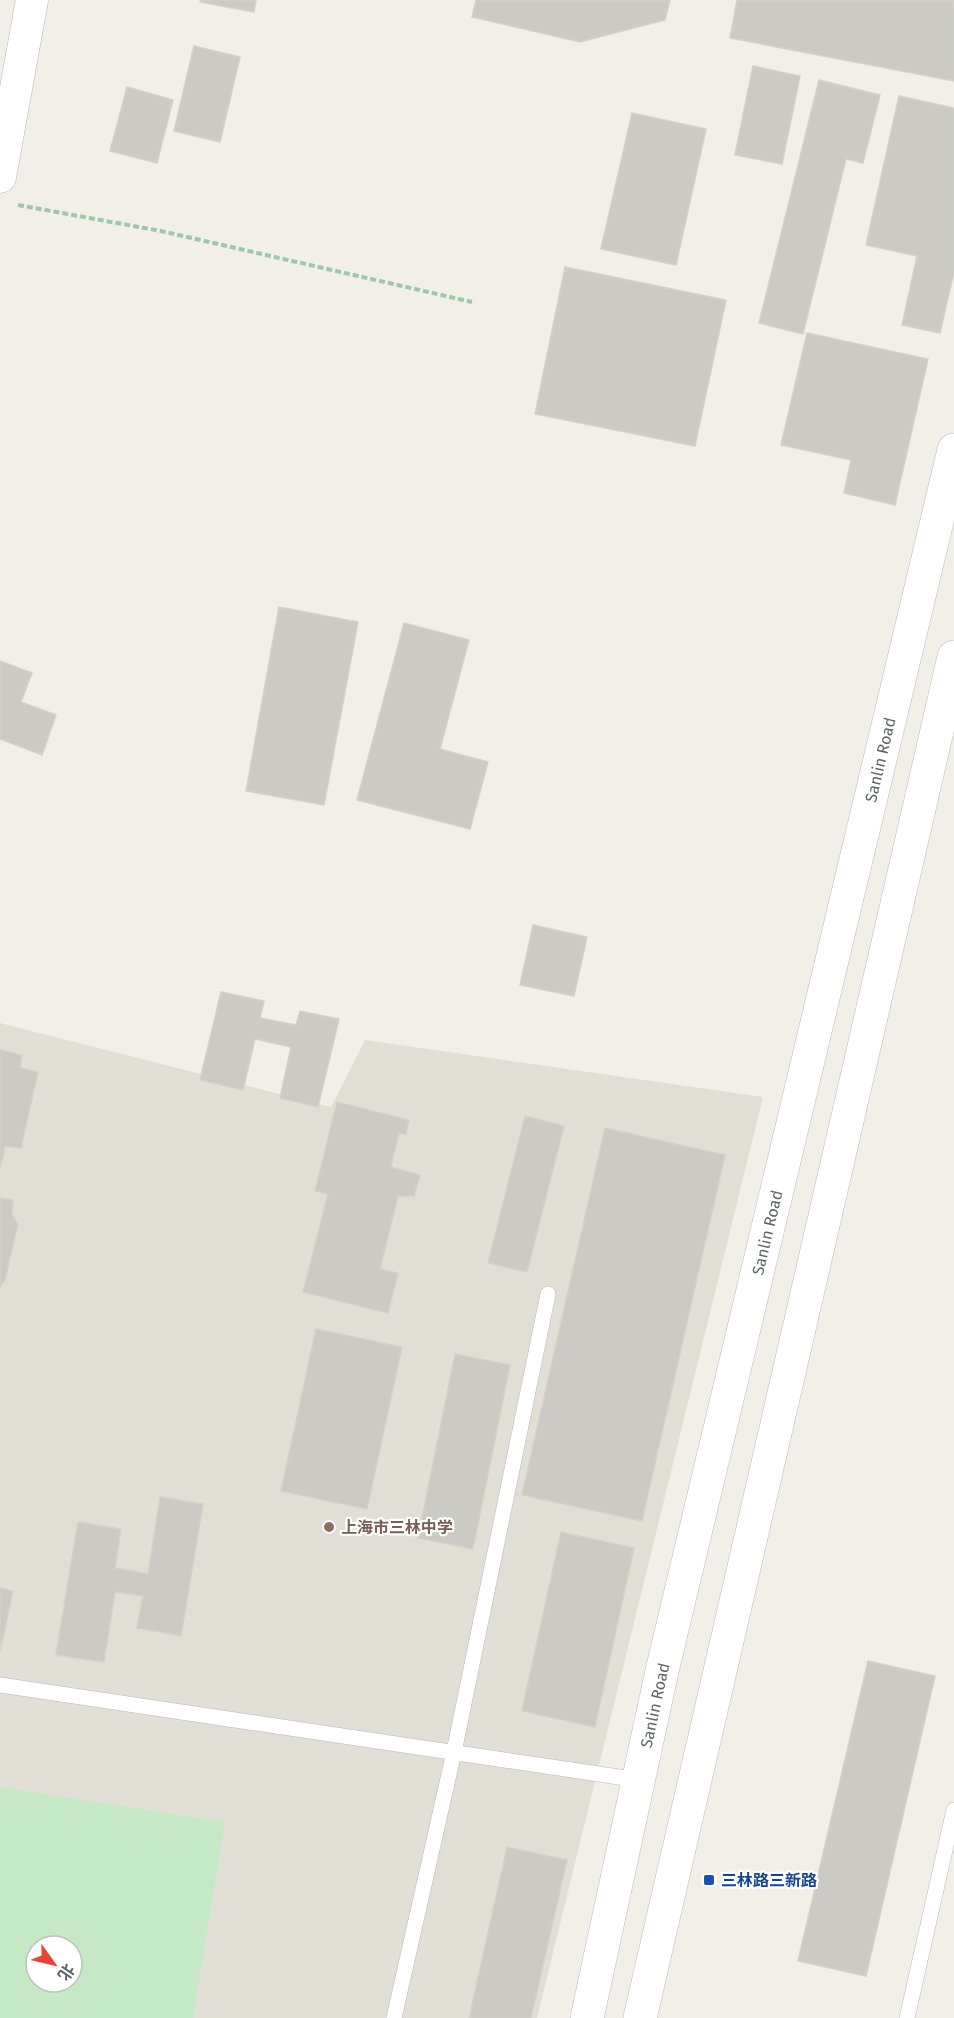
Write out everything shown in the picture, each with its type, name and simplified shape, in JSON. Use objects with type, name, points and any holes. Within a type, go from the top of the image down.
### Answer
[{"type":"main road","name":"Sanlin Road","points":[[587,2018],[664,1659],[954,450]]},
{"type":"main road","points":[[640,2018],[954,657]]},
{"type":"street","points":[[6,190],[32,0]]},
{"type":"lane","points":[[394,2018],[454,1752],[548,1294]]},
{"type":"lane","points":[[0,1685],[639,1780]]},
{"type":"lane","points":[[907,2018],[954,1810]]},
{"type":"path","points":[[6,190],[161,231],[472,302]]},
{"type":"shaded area","name":"上海市三林中学","points":[[0,1023],[331,1107],[365,1040],[763,1097],[537,2018],[0,2018]]},
{"type":"green space","points":[[0,1787],[225,1822],[193,2018],[0,2018]]},
{"type":"building","points":[[201,0],[256,0],[254,12],[200,2]]},
{"type":"building","points":[[476,0],[670,0],[665,20],[580,42],[472,17]]},
{"type":"building","points":[[737,0],[954,0],[954,81],[730,38]]},
{"type":"building","points":[[194,46],[240,57],[220,142],[174,131]]},
{"type":"building","points":[[753,66],[800,76],[782,164],[735,155]]},
{"type":"building","points":[[819,80],[880,95],[863,163],[846,159],[803,334],[759,323]]},
{"type":"building","points":[[127,87],[173,100],[157,163],[110,151]]},
{"type":"building","points":[[899,96],[954,108],[954,272],[940,333],[902,325],[917,256],[866,245]]},
{"type":"building","points":[[632,113],[706,129],[676,265],[601,249]]},
{"type":"building","points":[[565,267],[726,300],[695,446],[535,414]]},
{"type":"building","points":[[807,333],[928,359],[895,505],[844,493],[851,460],[781,445]]},
{"type":"building","points":[[279,607],[358,622],[324,805],[246,791]]},
{"type":"building","points":[[404,623],[469,640],[440,749],[488,762],[470,829],[357,800]]},
{"type":"building","points":[[0,661],[32,673],[21,702],[56,715],[42,755],[0,739]]},
{"type":"building","points":[[533,925],[587,937],[574,996],[520,985]]},
{"type":"building","points":[[221,992],[264,1001],[260,1018],[296,1025],[300,1011],[339,1019],[318,1107],[280,1098],[291,1047],[255,1039],[243,1090],[200,1080]]},
{"type":"building","points":[[0,1050],[22,1055],[20,1068],[38,1072],[21,1148],[5,1146],[0,1169]]},
{"type":"building","points":[[337,1102],[409,1120],[406,1134],[399,1133],[391,1167],[420,1175],[414,1196],[398,1196],[380,1269],[398,1273],[388,1313],[303,1292],[328,1194],[315,1191]]},
{"type":"building","points":[[525,1116],[564,1126],[527,1272],[488,1263]]},
{"type":"building","points":[[605,1128],[725,1155],[642,1521],[522,1495]]},
{"type":"building","points":[[0,1198],[13,1200],[12,1215],[18,1224],[5,1280],[0,1287]]},
{"type":"building","points":[[316,1329],[402,1347],[367,1509],[281,1491]]},
{"type":"building","points":[[455,1354],[510,1365],[473,1549],[418,1538]]},
{"type":"building","points":[[160,1497],[203,1504],[181,1636],[137,1628],[143,1596],[115,1592],[104,1662],[56,1655],[78,1522],[121,1529],[115,1568],[148,1574]]},
{"type":"building","points":[[561,1532],[634,1548],[595,1727],[522,1711]]},
{"type":"building","points":[[0,1588],[13,1591],[0,1652]]},
{"type":"building","points":[[868,1661],[935,1676],[866,1976],[798,1961]]},
{"type":"building","points":[[507,1847],[567,1860],[531,2018],[469,2018]]},
{"type":"place","name":"上海市三林中学","points":[[329,1527]]},
{"type":"place","name":"三林路三新路","points":[[709,1880]]}]
